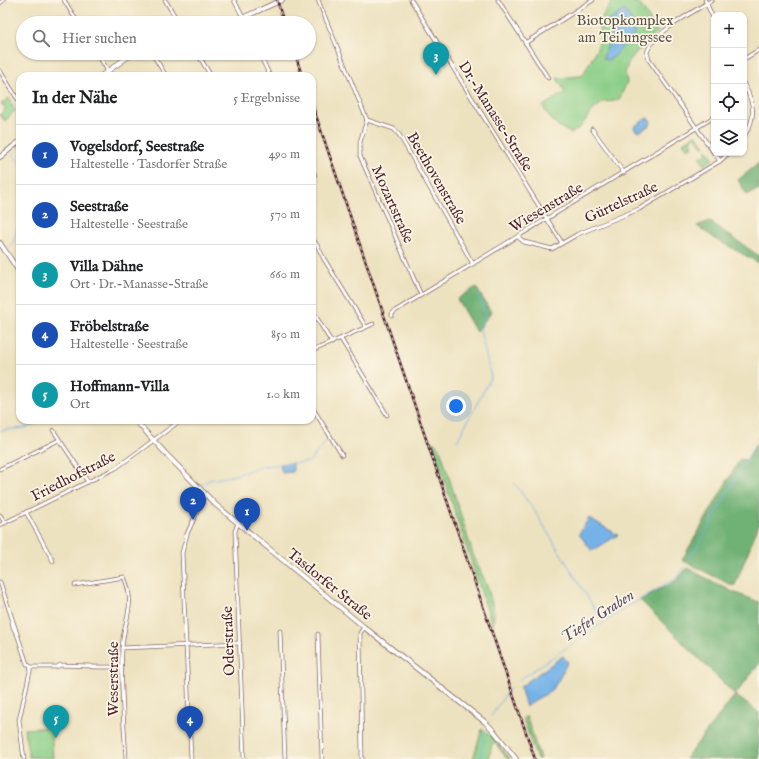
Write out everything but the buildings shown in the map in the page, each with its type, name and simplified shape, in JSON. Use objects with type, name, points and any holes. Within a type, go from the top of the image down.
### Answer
[{"type":"main road","points":[[247,16],[282,0]]},
{"type":"main road","points":[[108,71],[124,60]]},
{"type":"main road","points":[[0,157],[16,144]]},
{"type":"main road","points":[[0,243],[16,267]]},
{"type":"main road","name":"Tasdorfer Straße","points":[[139,424],[205,495],[364,627],[485,722],[516,759]]},
{"type":"street","points":[[0,3],[4,0]]},
{"type":"street","points":[[64,0],[74,16]]},
{"type":"street","points":[[165,0],[175,16]]},
{"type":"street","points":[[234,0],[242,16]]},
{"type":"street","points":[[318,0],[367,120]]},
{"type":"street","name":"Dr.-Manasse-Straße","points":[[411,0],[562,243]]},
{"type":"street","points":[[498,0],[548,78]]},
{"type":"street","points":[[525,43],[593,0]]},
{"type":"street","points":[[711,149],[647,56],[647,50],[662,32],[706,2],[712,0]]},
{"type":"street","points":[[706,2],[711,13]]},
{"type":"street","points":[[747,57],[759,50]]},
{"type":"street","points":[[101,60],[108,71]]},
{"type":"street","points":[[156,60],[164,72]]},
{"type":"street","points":[[201,60],[209,72]]},
{"type":"street","points":[[262,60],[268,72]]},
{"type":"street","points":[[0,71],[16,97]]},
{"type":"street","points":[[747,91],[752,103],[753,111],[752,121],[747,132]]},
{"type":"street","name":"Wiesenstraße","points":[[392,316],[395,311],[711,119]]},
{"type":"street","name":"Beethovenstraße","points":[[367,120],[394,129],[400,136],[473,264]]},
{"type":"street","name":"Mozartstraße","points":[[367,120],[360,142],[360,156],[421,295]]},
{"type":"street","points":[[592,129],[624,173]]},
{"type":"street","points":[[716,156],[720,161]]},
{"type":"street","name":"Gürtelstraße","points":[[518,237],[524,242],[548,249],[555,248],[578,234],[639,208],[720,161],[726,156]]},
{"type":"street","points":[[316,243],[324,259],[366,327]]},
{"type":"street","points":[[316,316],[332,342]]},
{"type":"street","points":[[316,349],[373,324]]},
{"type":"street","points":[[341,339],[387,415]]},
{"type":"street","points":[[316,413],[342,455]]},
{"type":"street","name":"Friedhofstraße","points":[[0,525],[116,468],[176,424]]},
{"type":"street","points":[[53,430],[88,482]]},
{"type":"street","points":[[0,469],[59,440]]},
{"type":"street","points":[[191,759],[182,553],[187,534],[205,495]]},
{"type":"street","points":[[26,512],[53,561]]},
{"type":"street","points":[[0,514],[5,523]]},
{"type":"street","name":"Oderstraße","points":[[238,523],[235,531],[244,759]]},
{"type":"street","name":"Weserstraße","points":[[75,585],[124,577],[129,592],[130,602],[122,648],[126,759]]},
{"type":"street","points":[[0,582],[27,664],[31,667],[57,667],[60,665],[122,667]]},
{"type":"street","points":[[362,759],[360,634],[364,627]]},
{"type":"street","points":[[280,632],[286,759]]},
{"type":"street","points":[[318,634],[322,759]]},
{"type":"street","points":[[122,648],[240,643]]},
{"type":"street","points":[[24,759],[19,720],[31,667]]},
{"type":"green space","name":"Biotopkomplex am Teilungssee","points":[[614,0],[638,3],[658,31],[643,48],[637,51],[628,63],[625,73],[627,82],[620,98],[615,101],[603,102],[592,111],[579,129],[571,133],[554,122],[543,106],[565,92],[557,78],[583,75],[599,44],[600,27],[603,15]]},
{"type":"green space","points":[[9,98],[15,111],[5,121],[0,115],[6,108],[1,104]]},
{"type":"green space","points":[[696,134],[705,146],[703,147],[695,136],[690,140],[693,146],[687,149],[683,143]]},
{"type":"green space","points":[[707,149],[714,159],[704,165],[700,157],[701,155],[703,157],[707,154]]},
{"type":"green space","points":[[759,163],[759,189],[747,195],[738,180]]},
{"type":"green space","points":[[709,221],[759,256],[759,263],[717,240],[697,226]]},
{"type":"green space","points":[[476,287],[491,312],[476,332],[457,299]]},
{"type":"green space","points":[[431,440],[438,446],[441,452],[473,554],[488,588],[494,612],[493,628]]},
{"type":"green space","points":[[759,440],[759,524],[735,585],[733,586],[682,560],[740,459],[747,460]]},
{"type":"green space","points":[[687,568],[731,591],[759,602],[759,664],[735,695],[640,600],[677,580]]},
{"type":"green space","points":[[735,695],[759,713],[759,759],[685,759]]},
{"type":"green space","points":[[527,717],[540,759],[537,759],[523,718]]},
{"type":"green space","points":[[51,727],[53,758],[29,757],[24,729]]},
{"type":"green space","points":[[482,729],[493,738],[510,759],[507,759],[495,742],[492,744],[489,759],[473,759]]},
{"type":"water","points":[[624,10],[632,21],[634,35],[614,57],[607,60],[603,58],[611,38],[609,21]]},
{"type":"water","points":[[647,118],[651,121],[650,125],[639,132],[635,130],[634,127]]},
{"type":"water","points":[[293,463],[293,472],[282,473],[280,464]]},
{"type":"water","points":[[589,518],[618,535],[592,551],[579,534]]},
{"type":"water","points":[[563,656],[568,662],[556,684],[550,691],[526,707],[520,687]]},
{"type":"waterway","points":[[16,151],[12,154],[16,158]]},
{"type":"waterway","points":[[9,248],[13,243],[16,234]]},
{"type":"waterway","points":[[457,441],[491,377],[480,330],[485,316],[479,294]]},
{"type":"waterway","points":[[0,431],[25,428],[34,424]]},
{"type":"waterway","points":[[201,485],[209,480],[236,475],[262,466],[309,462],[328,439],[326,435]]},
{"type":"waterway","name":"Tiefer Graben","points":[[687,561],[702,539],[755,444]]},
{"type":"waterway","points":[[514,484],[534,510],[599,616]]},
{"type":"waterway","name":"Tiefer Graben","points":[[519,680],[624,609],[678,577],[684,567]]},
{"type":"waterway","name":"Tiefer Graben","points":[[491,716],[510,688]]},
{"type":"waterway","name":"Tiefer Graben","points":[[480,759],[485,731]]},
{"type":"railway","points":[[277,0],[282,16]]},
{"type":"railway","points":[[297,60],[301,72]]},
{"type":"railway","points":[[316,116],[535,759]]},
{"type":"place","name":"Villa Dähne","points":[[436,75]]},
{"type":"place","name":"Seestraße","points":[[193,520]]},
{"type":"place","name":"Vogelsdorf, Seestraße","points":[[247,531]]},
{"type":"place","name":"Hoffmann-Villa","points":[[56,738]]},
{"type":"place","name":"Fröbelstraße","points":[[190,739]]}]
